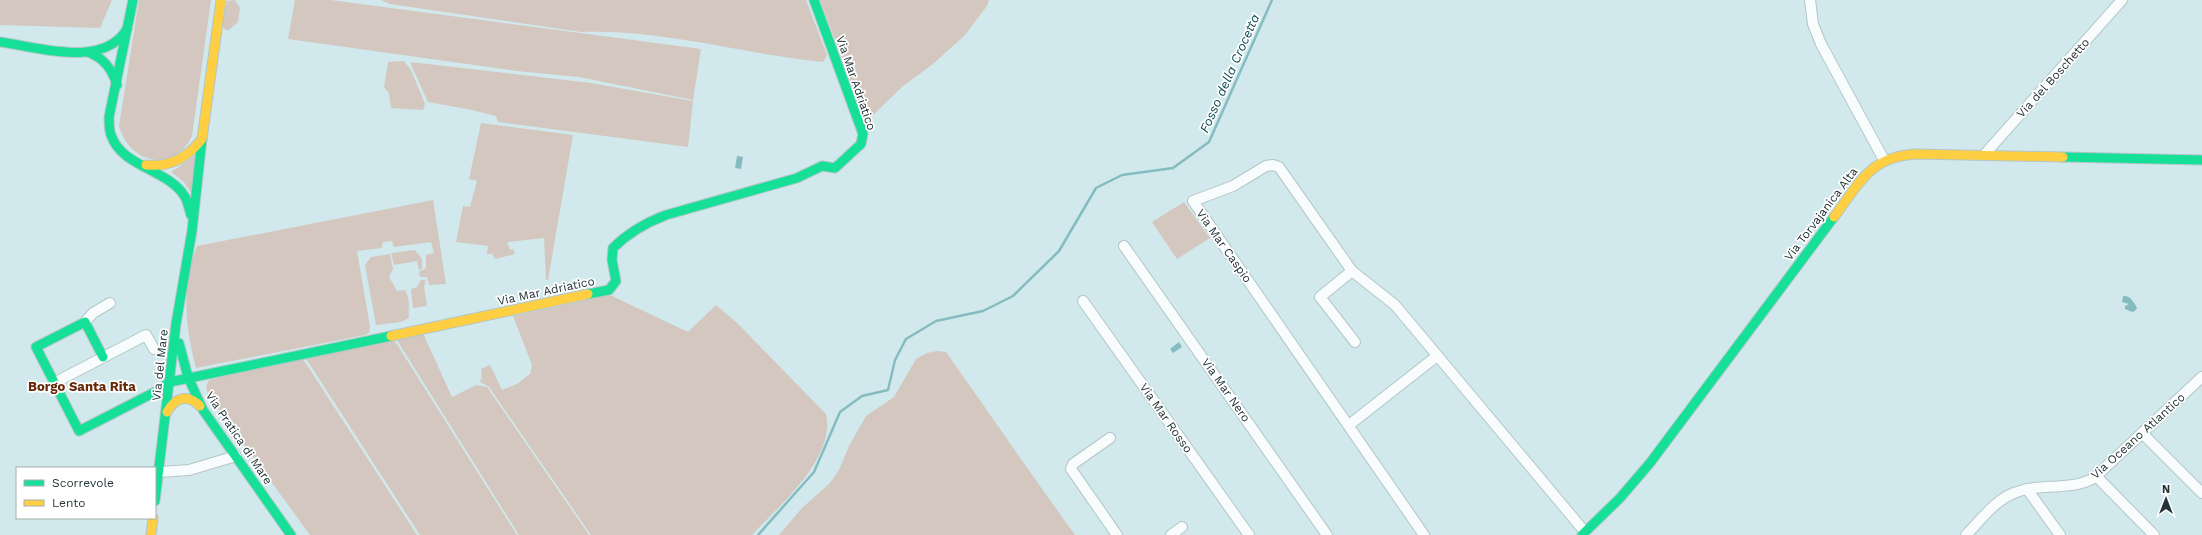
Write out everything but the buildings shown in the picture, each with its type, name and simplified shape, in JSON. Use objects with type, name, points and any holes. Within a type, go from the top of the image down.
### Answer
[{"type":"street","name":"Via del Mare","points":[[133,0],[117,85],[109,117],[110,132],[119,150],[138,163],[163,176],[181,190],[189,202],[192,231]]},
{"type":"street","name":"Via Mar Adriatico","points":[[187,378],[606,291],[612,287],[616,281],[612,257],[615,246],[625,236],[645,223],[666,215],[797,178],[822,166],[835,168],[861,144],[863,137],[814,0]]},
{"type":"street","points":[[1810,0],[1813,24],[1821,44],[1884,160]]},
{"type":"street","name":"Via del Boschetto","points":[[1984,155],[2122,0]]},
{"type":"street","name":"Via del Mare","points":[[156,494],[167,412],[176,324],[192,231],[202,139],[221,1]]},
{"type":"street","points":[[0,42],[88,52],[112,46],[123,36],[128,27]]},
{"type":"street","points":[[88,52],[106,61],[113,71],[117,85]]},
{"type":"street","name":"Via del Mare","points":[[138,163],[157,166],[174,164],[192,152],[202,139]]},
{"type":"street","name":"Via Torvajanica Alta","points":[[1584,533],[1620,498],[1650,463],[1866,174],[1884,160],[1915,154],[2202,160]]},
{"type":"street","name":"Via Mar Caspio","points":[[1352,271],[1278,166],[1266,166],[1233,186],[1192,201],[1424,535]]},
{"type":"street","name":"Via Mar Nero","points":[[1124,246],[1327,535]]},
{"type":"street","points":[[1355,342],[1320,297],[1352,271],[1394,305],[1584,533]]},
{"type":"street","name":"Via Mar Rosso","points":[[1083,301],[1248,535]]},
{"type":"street","points":[[110,303],[93,313],[85,322],[36,347],[80,431],[153,393],[170,382],[187,378]]},
{"type":"street","points":[[85,322],[103,357]]},
{"type":"street","name":"Via Pratica di Mare","points":[[176,324],[180,350],[187,378],[203,410],[291,535]]},
{"type":"street","points":[[54,383],[146,335],[154,349]]},
{"type":"street","points":[[1349,425],[1437,356]]},
{"type":"street","name":"Via Oceano Atlantico","points":[[1966,535],[2006,496],[2027,489],[2075,485],[2096,476],[2202,377]]},
{"type":"street","points":[[167,412],[173,402],[182,398],[192,399],[203,410]]},
{"type":"street","points":[[2142,433],[2202,493]]},
{"type":"street","points":[[1110,438],[1073,464],[1071,469],[1117,535]]},
{"type":"street","points":[[159,472],[189,470],[236,456]]},
{"type":"street","points":[[2096,476],[2154,535]]},
{"type":"street","points":[[2027,489],[2060,535]]},
{"type":"street","points":[[151,535],[153,519]]},
{"type":"street","points":[[1171,535],[1182,527]]},
{"type":"shaded area","points":[[0,0],[112,0],[100,28],[0,25]]},
{"type":"shaded area","points":[[139,0],[211,0],[192,136],[184,148],[175,156],[164,160],[153,160],[142,156],[132,149],[124,139],[119,126]]},
{"type":"shaded area","points":[[235,0],[240,8],[238,22],[229,30],[226,30],[222,27],[227,1]]},
{"type":"shaded area","points":[[295,0],[331,0],[701,49],[693,100],[579,77],[517,71],[288,39]]},
{"type":"shaded area","points":[[381,0],[806,0],[827,55],[823,62],[642,34],[581,32],[390,4]]},
{"type":"shaded area","points":[[820,0],[989,0],[987,6],[964,36],[933,64],[903,86],[866,122]]},
{"type":"shaded area","points":[[404,61],[411,70],[425,104],[423,110],[391,108],[389,93],[384,87],[388,62]]},
{"type":"shaded area","points":[[410,62],[591,83],[693,101],[688,147],[498,122],[496,116],[428,102]]},
{"type":"shaded area","points":[[481,123],[573,135],[548,280],[546,280],[544,238],[507,242],[510,250],[513,249],[515,254],[495,259],[492,254],[487,254],[488,246],[456,242],[463,206],[470,207],[477,181],[469,179]]},
{"type":"shaded area","points":[[196,155],[192,194],[184,182],[171,172]]},
{"type":"shaded area","points":[[433,200],[446,284],[429,285],[427,277],[420,277],[419,272],[426,268],[426,255],[434,253],[431,242],[394,247],[392,241],[383,242],[382,248],[357,251],[370,327],[369,333],[196,368],[189,337],[186,307],[189,277],[197,246]]},
{"type":"shaded area","points":[[1184,202],[1210,238],[1177,259],[1152,222]]},
{"type":"shaded area","points":[[415,250],[422,259],[422,269],[419,270],[417,261],[394,265],[391,253]]},
{"type":"shaded area","points":[[390,254],[393,269],[389,277],[397,291],[405,290],[407,294],[409,301],[409,318],[401,322],[376,325],[365,265],[371,257]]},
{"type":"shaded area","points":[[421,280],[426,280],[424,287],[427,306],[413,308],[411,289],[417,287]]},
{"type":"shaded area","points":[[610,295],[688,332],[716,305],[737,323],[826,414],[827,431],[822,447],[814,464],[790,496],[752,535],[591,535],[489,387],[480,382],[482,376],[481,369],[490,365],[502,390],[517,384],[530,374],[532,365],[513,316]]},
{"type":"shaded area","points":[[422,331],[452,397],[476,385],[487,387],[589,535],[519,535],[395,337]]},
{"type":"shaded area","points":[[393,338],[517,535],[420,535],[305,357]]},
{"type":"shaded area","points":[[937,351],[946,352],[1075,535],[779,535],[802,508],[829,484],[839,470],[849,446],[866,416],[894,397],[916,359],[927,353]]},
{"type":"shaded area","points":[[299,357],[305,362],[417,535],[310,535],[208,395],[206,387],[209,380]]},
{"type":"water","points":[[737,156],[743,157],[741,169],[735,168]]},
{"type":"water","points":[[2123,296],[2130,298],[2133,301],[2137,308],[2135,311],[2132,312],[2125,309],[2125,306],[2129,304],[2122,302]]},
{"type":"water","points":[[1179,342],[1182,347],[1173,353],[1170,349]]},
{"type":"waterway","name":"Fosso della Crocetta","points":[[758,535],[814,472],[840,412],[862,396],[888,390],[895,360],[906,339],[936,321],[983,311],[1013,296],[1059,251],[1096,188],[1122,175],[1173,168],[1209,142],[1272,0]]},
{"type":"traffic: fast","points":[[133,0],[109,117],[110,133],[117,146],[125,155],[168,180],[178,188],[186,199],[191,215]]},
{"type":"traffic: fast","points":[[588,294],[609,290],[616,281],[612,260],[613,248],[625,237],[651,221],[666,215],[797,178],[822,166],[835,168],[861,144],[863,134],[814,0]]},
{"type":"traffic: fast","points":[[0,42],[51,51],[86,52],[102,49],[116,41],[127,29]]},
{"type":"traffic: fast","points":[[88,52],[99,57],[107,65],[113,74],[117,85]]},
{"type":"traffic: fast","points":[[156,493],[176,324],[192,231],[202,139]]},
{"type":"traffic: fast","points":[[2063,157],[2202,160]]},
{"type":"traffic: fast","points":[[1582,535],[1620,498],[1650,463],[1834,217]]},
{"type":"traffic: fast","points":[[103,357],[85,322],[36,347],[79,431],[153,393],[170,382],[391,336]]},
{"type":"traffic: fast","points":[[179,343],[188,377],[203,410],[291,535]]},
{"type":"traffic: slow","points":[[146,165],[171,163],[178,160],[196,146],[202,139],[221,0]]},
{"type":"traffic: slow","points":[[1834,217],[1858,183],[1867,174],[1886,160],[1899,156],[1915,154],[2063,157]]},
{"type":"traffic: slow","points":[[391,336],[588,294]]},
{"type":"traffic: slow","points":[[167,412],[174,403],[182,399],[191,400],[200,406]]},
{"type":"traffic: slow","points":[[151,535],[153,519]]},
{"type":"district","name":"Borgo Santa Rita","points":[[82,386]]}]
